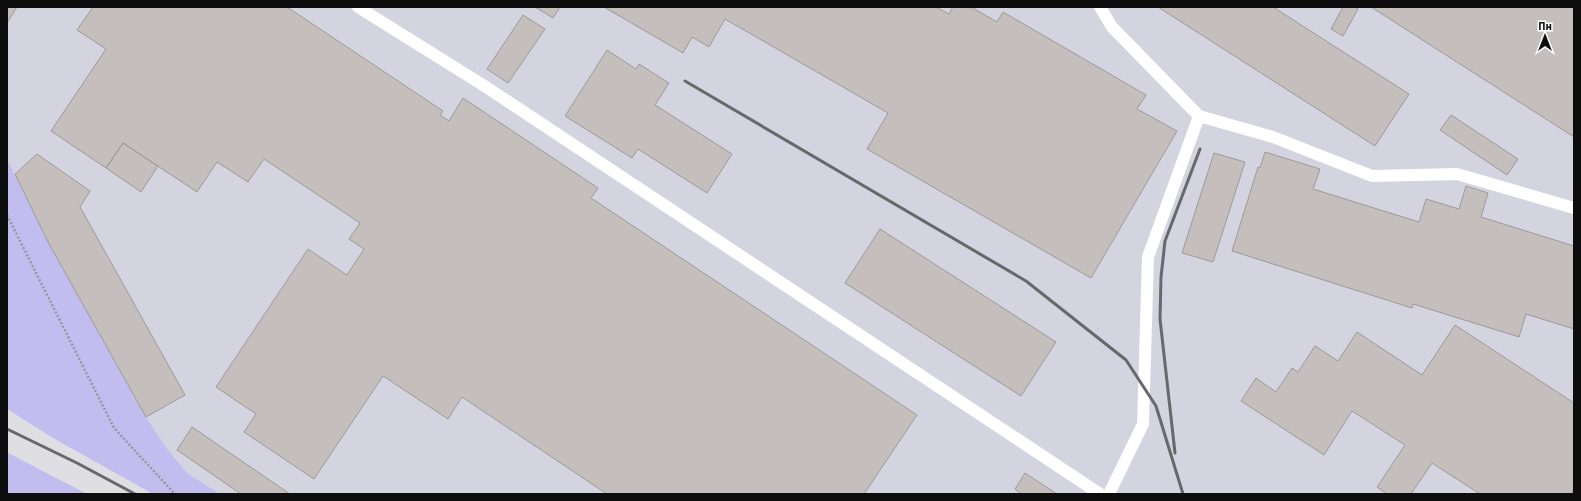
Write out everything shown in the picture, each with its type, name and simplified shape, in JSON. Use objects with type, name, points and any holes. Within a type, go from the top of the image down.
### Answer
[{"type":"lane","points":[[358,7],[483,85],[1100,494]]},
{"type":"lane","points":[[1100,7],[1112,27],[1199,116],[1273,138],[1372,176],[1457,174],[1574,208]]},
{"type":"lane","points":[[1109,494],[1143,424],[1148,257],[1199,116]]},
{"type":"path","points":[[7,215],[114,428],[175,494]]},
{"type":"shaded area","points":[[7,7],[1574,7],[1574,494],[220,494],[187,473],[167,449],[146,417],[48,242],[7,159]]},
{"type":"shaded area","points":[[7,159],[48,242],[146,417],[167,449],[187,473],[220,494],[153,494],[53,438],[7,409]]},
{"type":"shaded area","points":[[7,452],[10,454],[87,494],[7,494]]},
{"type":"building","points":[[7,7],[17,7],[7,23]]},
{"type":"building","points":[[93,7],[287,7],[443,111],[440,115],[449,121],[463,98],[598,188],[591,198],[917,415],[864,494],[607,494],[462,397],[448,419],[383,376],[314,479],[244,432],[256,414],[216,387],[308,249],[347,275],[364,249],[349,239],[360,223],[264,159],[248,182],[217,162],[197,192],[123,143],[106,168],[51,131],[106,49],[77,30]]},
{"type":"building","points":[[535,7],[560,7],[553,18]]},
{"type":"building","points":[[604,7],[936,7],[949,14],[953,7],[971,7],[997,22],[1003,12],[1146,95],[1137,109],[1177,131],[1091,278],[867,149],[888,113],[725,19],[709,47],[692,37],[683,53]]},
{"type":"building","points":[[1158,7],[1273,7],[1409,94],[1375,146]]},
{"type":"building","points":[[1343,7],[1354,7],[1358,9],[1343,36],[1331,29]]},
{"type":"building","points":[[1371,7],[1574,7],[1574,137]]},
{"type":"building","points":[[523,15],[545,29],[508,83],[487,69]]},
{"type":"building","points":[[607,50],[636,69],[639,64],[669,83],[655,105],[732,154],[707,193],[638,149],[632,158],[565,116]]},
{"type":"building","points":[[1451,115],[1518,159],[1507,175],[1440,130]]},
{"type":"building","points":[[123,143],[158,166],[141,192],[106,168]]},
{"type":"building","points":[[1265,152],[1320,169],[1313,189],[1419,222],[1426,199],[1459,209],[1466,186],[1488,193],[1481,217],[1574,246],[1574,329],[1526,314],[1519,337],[1413,304],[1412,308],[1232,251],[1258,167],[1260,168]]},
{"type":"building","points":[[1214,153],[1245,162],[1213,262],[1182,253]]},
{"type":"building","points":[[37,154],[90,191],[80,207],[185,395],[146,417],[48,242],[15,174]]},
{"type":"building","points":[[880,229],[1056,342],[1021,396],[845,283]]},
{"type":"building","points":[[1455,325],[1574,403],[1574,489],[1571,494],[1480,494],[1432,463],[1411,494],[1387,494],[1377,487],[1405,445],[1352,411],[1324,455],[1241,401],[1256,378],[1276,392],[1292,368],[1298,372],[1315,346],[1338,361],[1357,332],[1422,375]]},
{"type":"building","points":[[192,427],[290,494],[241,494],[177,450]]},
{"type":"building","points":[[1025,473],[1057,494],[1021,494],[1015,489]]},
{"type":"railway","points":[[685,81],[1026,281],[1126,360],[1156,406],[1183,494]]},
{"type":"railway","points":[[1175,453],[1160,319],[1161,277],[1165,241],[1200,149]]},
{"type":"railway","points":[[7,429],[77,463],[135,494]]}]
